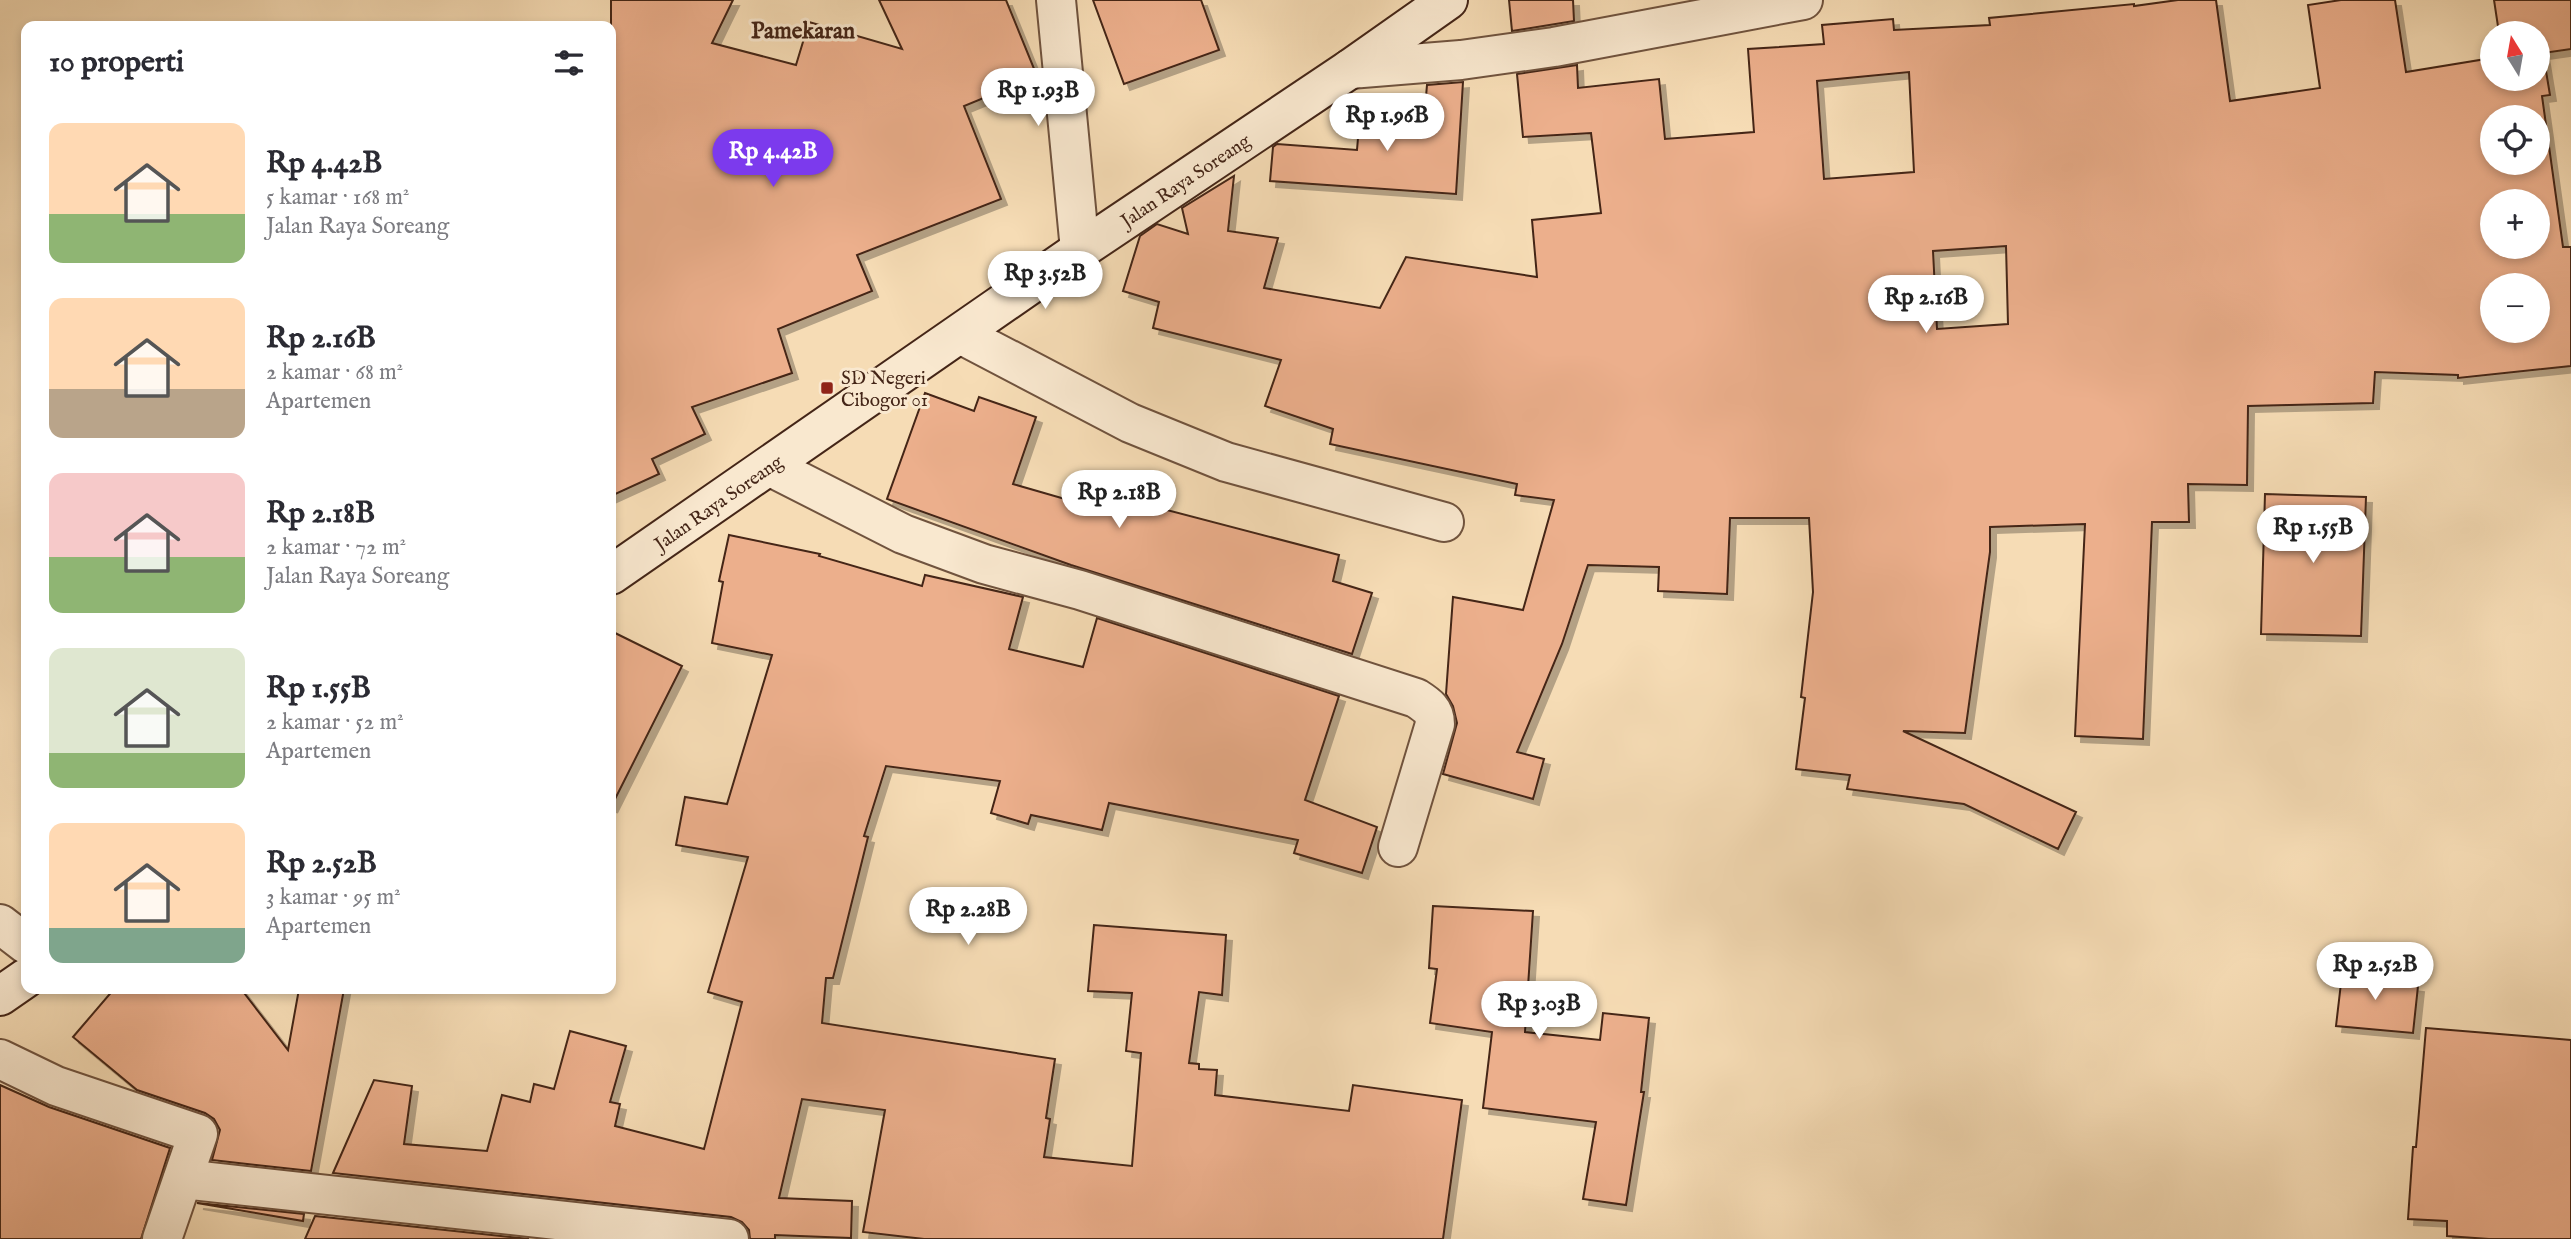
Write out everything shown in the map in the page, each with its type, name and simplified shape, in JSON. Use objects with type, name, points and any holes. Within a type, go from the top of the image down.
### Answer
[{"type":"street","points":[[1056,0],[1080,250]]},
{"type":"street","name":"Jalan Raya Soreang","points":[[616,572],[1080,250],[1448,0]]},
{"type":"street","points":[[1350,69],[1461,60],[1554,47],[1803,0]]},
{"type":"street","points":[[960,334],[1130,423],[1226,463],[1444,522]]},
{"type":"street","points":[[769,466],[903,534],[984,564],[1080,590],[1416,698],[1431,709],[1435,717],[1398,847]]},
{"type":"street","points":[[0,924],[21,940]]},
{"type":"street","points":[[0,996],[21,981]]},
{"type":"street","points":[[0,1059],[56,1086],[198,1134],[162,1239]]},
{"type":"street","points":[[183,1179],[729,1239]]},
{"type":"building","points":[[611,0],[733,0],[712,43],[796,65],[809,22],[902,49],[879,0],[1006,0],[1037,76],[964,106],[1001,199],[857,255],[872,291],[778,329],[792,373],[692,407],[705,434],[652,459],[659,474],[616,494],[616,21],[611,21]]},
{"type":"building","points":[[1093,0],[1201,0],[1219,50],[1124,84]]},
{"type":"building","points":[[1509,0],[1573,0],[1574,21],[1512,31]]},
{"type":"building","points":[[2216,0],[2230,101],[2320,88],[2308,5],[2341,0],[2395,0],[2406,72],[2480,60],[2480,91],[2549,91],[2550,95],[2542,96],[2543,105],[2480,105],[2480,175],[2550,175],[2550,154],[2563,247],[2571,247],[2571,366],[2458,378],[2458,375],[2375,372],[2373,403],[2248,406],[2247,485],[2188,484],[2189,522],[2152,522],[2143,739],[2075,736],[2085,524],[1990,527],[1990,552],[1965,733],[1903,731],[2076,812],[2058,849],[1964,804],[1847,789],[1850,775],[1796,769],[1805,698],[1801,697],[1813,592],[1809,518],[1730,518],[1727,594],[1658,591],[1659,567],[1588,565],[1562,644],[1517,752],[1544,759],[1533,799],[1443,774],[1457,723],[1453,706],[1446,694],[1453,597],[1523,610],[1554,500],[1515,495],[1517,484],[1330,444],[1333,429],[1265,406],[1281,360],[1153,328],[1159,302],[1123,291],[1140,236],[1157,224],[1188,234],[1182,208],[1234,176],[1228,231],[1278,238],[1264,288],[1380,308],[1406,257],[1537,277],[1532,220],[1601,213],[1591,133],[1523,137],[1517,74],[1577,65],[1578,88],[1659,79],[1665,139],[1754,132],[1748,49],[1824,44],[1822,25],[1893,19],[1894,30],[1990,25],[1989,18],[2134,4]],"holes":[[[1909,72],[1914,172],[1824,179],[1817,81]],[[2006,246],[2008,324],[1937,329],[1933,251]]]},
{"type":"building","points":[[2494,0],[2571,0],[2571,49],[2550,52],[2550,21],[2497,21]]},
{"type":"building","points":[[1463,82],[1456,194],[1270,181],[1273,147],[1277,144],[1357,150],[1359,126],[1423,131],[1427,85]]},
{"type":"building","points":[[925,393],[974,411],[979,397],[1036,417],[1013,484],[1117,514],[1121,498],[1339,555],[1333,581],[1372,593],[1352,654],[1071,565],[887,499]]},
{"type":"building","points":[[2265,494],[2366,497],[2361,636],[2261,634]]},
{"type":"building","points":[[729,535],[820,554],[819,556],[922,586],[925,575],[1023,597],[1009,649],[1083,667],[1097,618],[1339,696],[1305,800],[1377,827],[1362,873],[1294,853],[1298,840],[1109,803],[1102,830],[1031,815],[1028,824],[991,813],[1000,781],[886,766],[864,836],[868,837],[833,978],[826,978],[822,1023],[1055,1059],[1046,1118],[1050,1119],[1044,1157],[1132,1166],[1141,1053],[1126,1051],[1132,993],[1088,991],[1094,925],[1226,935],[1222,995],[1199,992],[1189,1063],[1199,1064],[1199,1069],[1217,1070],[1215,1095],[1349,1111],[1353,1085],[1462,1100],[1443,1239],[924,1239],[863,1232],[885,1110],[802,1099],[779,1198],[852,1201],[851,1238],[775,1235],[775,1239],[750,1239],[749,1230],[742,1222],[731,1217],[333,1173],[374,1080],[412,1086],[404,1144],[487,1151],[502,1095],[530,1102],[534,1084],[554,1089],[570,1031],[626,1046],[610,1102],[620,1104],[615,1126],[704,1149],[742,1002],[708,992],[748,857],[676,845],[685,797],[727,804],[772,655],[712,643],[723,582],[719,581]]},
{"type":"building","points":[[616,633],[682,666],[616,797]]},
{"type":"building","points":[[1433,906],[1533,911],[1525,1032],[1600,1040],[1603,1013],[1649,1018],[1641,1092],[1644,1092],[1626,1205],[1583,1199],[1596,1122],[1483,1108],[1492,1032],[1430,1023],[1437,969],[1429,968]]},
{"type":"building","points":[[2343,966],[2386,970],[2385,982],[2418,986],[2413,1033],[2336,1026]]},
{"type":"building","points":[[110,994],[245,994],[288,1050],[298,994],[343,994],[311,1171],[212,1160],[220,1130],[214,1119],[205,1113],[137,1090],[73,1037]]},
{"type":"building","points":[[2426,1028],[2571,1040],[2571,1239],[2447,1236],[2447,1221],[2408,1219]]},
{"type":"building","points":[[0,1085],[49,1107],[170,1148],[141,1239],[0,1239]]},
{"type":"building","points":[[198,1203],[304,1214],[303,1221]]},
{"type":"building","points":[[315,1216],[529,1239],[305,1239]]},
{"type":"place","name":"SD Negeri Cibogor 01","points":[[827,388]]},
{"type":"district","name":"Pamekaran","points":[[803,30]]}]
